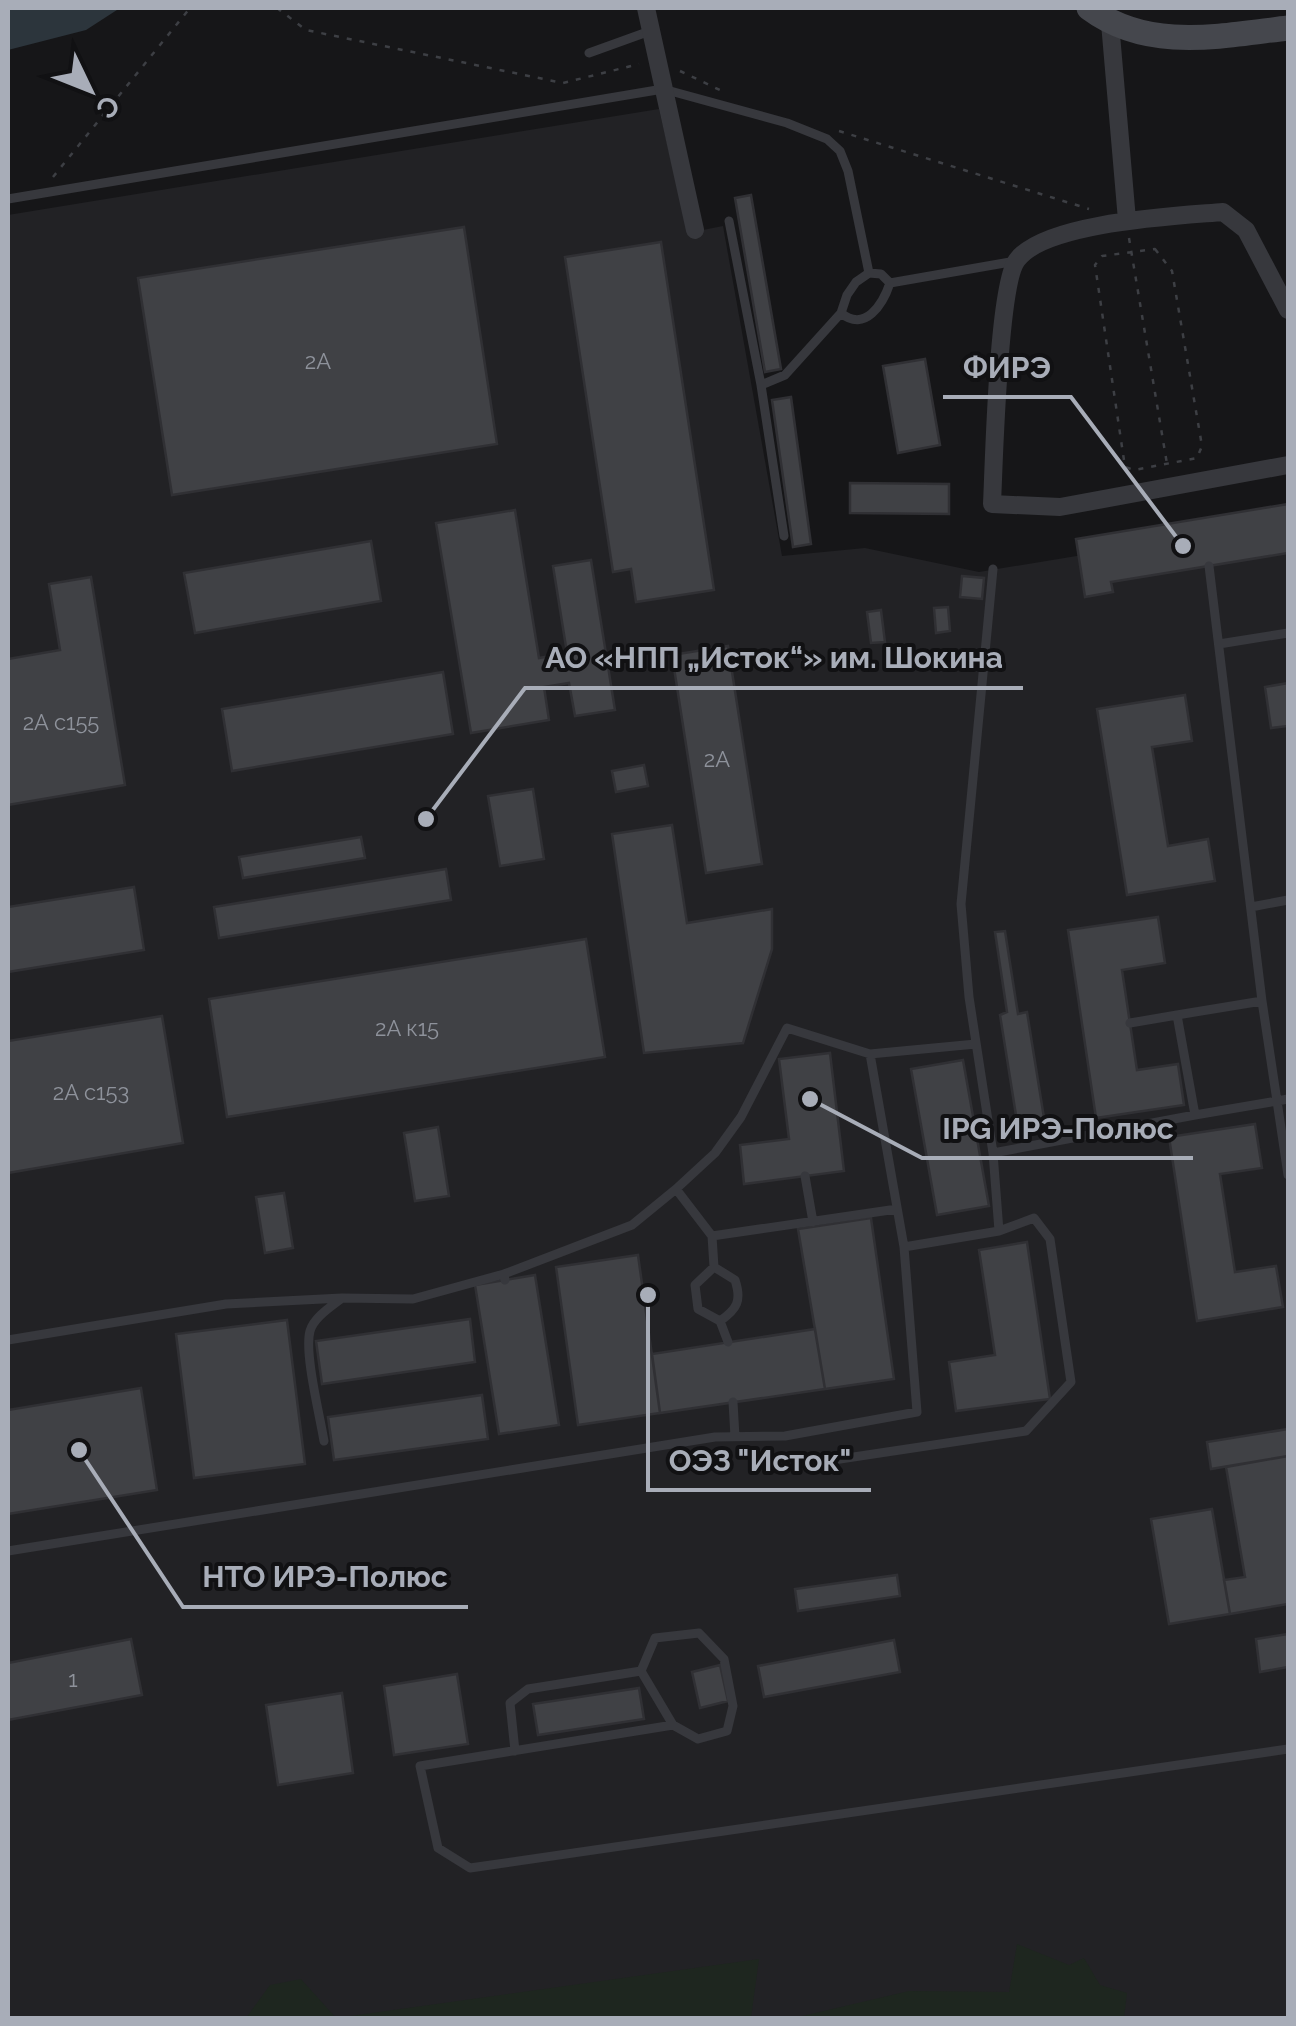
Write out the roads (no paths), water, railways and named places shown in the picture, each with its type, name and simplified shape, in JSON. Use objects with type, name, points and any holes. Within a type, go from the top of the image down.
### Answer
[{"type":"street","points":[[646,8],[695,230]]},
{"type":"street","points":[[1100,15],[1134,32],[1179,39],[1288,28]]},
{"type":"street","points":[[1100,15],[1127,220]]},
{"type":"street","points":[[1288,310],[1246,230],[1224,212],[1127,220],[1042,241],[1016,261],[1005,304],[992,504],[1060,507],[1288,465]]},
{"type":"lane","points":[[588,53],[650,31]]},
{"type":"lane","points":[[8,198],[663,89],[771,118],[827,139],[840,152],[848,171],[869,274]]},
{"type":"lane","points":[[728,221],[761,385],[784,536]]},
{"type":"lane","points":[[890,283],[1016,261]]},
{"type":"lane","points":[[761,385],[785,375],[841,314],[846,295],[856,282],[869,274],[881,274],[890,283]]},
{"type":"lane","points":[[841,314],[848,320],[859,320],[872,314],[884,303],[890,283]]},
{"type":"lane","points":[[1209,566],[1262,1001],[1288,1175]]},
{"type":"lane","points":[[993,570],[961,904],[999,1231]]},
{"type":"lane","points":[[1219,644],[1288,633]]},
{"type":"lane","points":[[1251,907],[1288,900]]},
{"type":"lane","points":[[1130,1023],[1262,1001]]},
{"type":"lane","points":[[1178,1015],[1194,1114]]},
{"type":"lane","points":[[8,1340],[226,1304],[412,1299],[504,1277],[632,1225],[676,1189],[715,1153],[741,1117],[786,1028],[870,1054],[976,1044]]},
{"type":"lane","points":[[8,1551],[714,1437],[784,1436],[917,1412],[904,1247],[870,1054]]},
{"type":"lane","points":[[992,1153],[1288,1099]]},
{"type":"lane","points":[[805,1176],[813,1222]]},
{"type":"lane","points":[[676,1189],[712,1236],[714,1267]]},
{"type":"lane","points":[[712,1236],[896,1209]]},
{"type":"lane","points":[[786,1468],[1026,1431],[1071,1382],[1050,1239],[1034,1218],[999,1231],[904,1247]]},
{"type":"lane","points":[[714,1267],[695,1284],[698,1309],[720,1321],[728,1342]]},
{"type":"lane","points":[[714,1267],[735,1280],[740,1294],[735,1310],[720,1321]]},
{"type":"lane","points":[[324,1441],[310,1332],[320,1316],[342,1298]]},
{"type":"lane","points":[[734,1402],[735,1437]]},
{"type":"lane","points":[[699,1634],[724,1659],[733,1706],[726,1731],[698,1739],[673,1725],[642,1671],[655,1638],[699,1634]]},
{"type":"lane","points":[[515,1751],[510,1704],[528,1689],[642,1671]]},
{"type":"lane","points":[[673,1725],[420,1766],[438,1848],[470,1868],[1288,1750]]},
{"type":"place","name":"ФИРЭ","points":[[1183,546]]},
{"type":"place","name":"АО «НПП „Исток“» им. Шокина","points":[[426,819]]},
{"type":"place","name":"IPG ИРЭ-Полюс","points":[[810,1099]]},
{"type":"place","name":"ОЭЗ \"Исток\"","points":[[648,1295]]},
{"type":"place","name":"НТО ИРЭ-Полюс","points":[[79,1450]]}]
